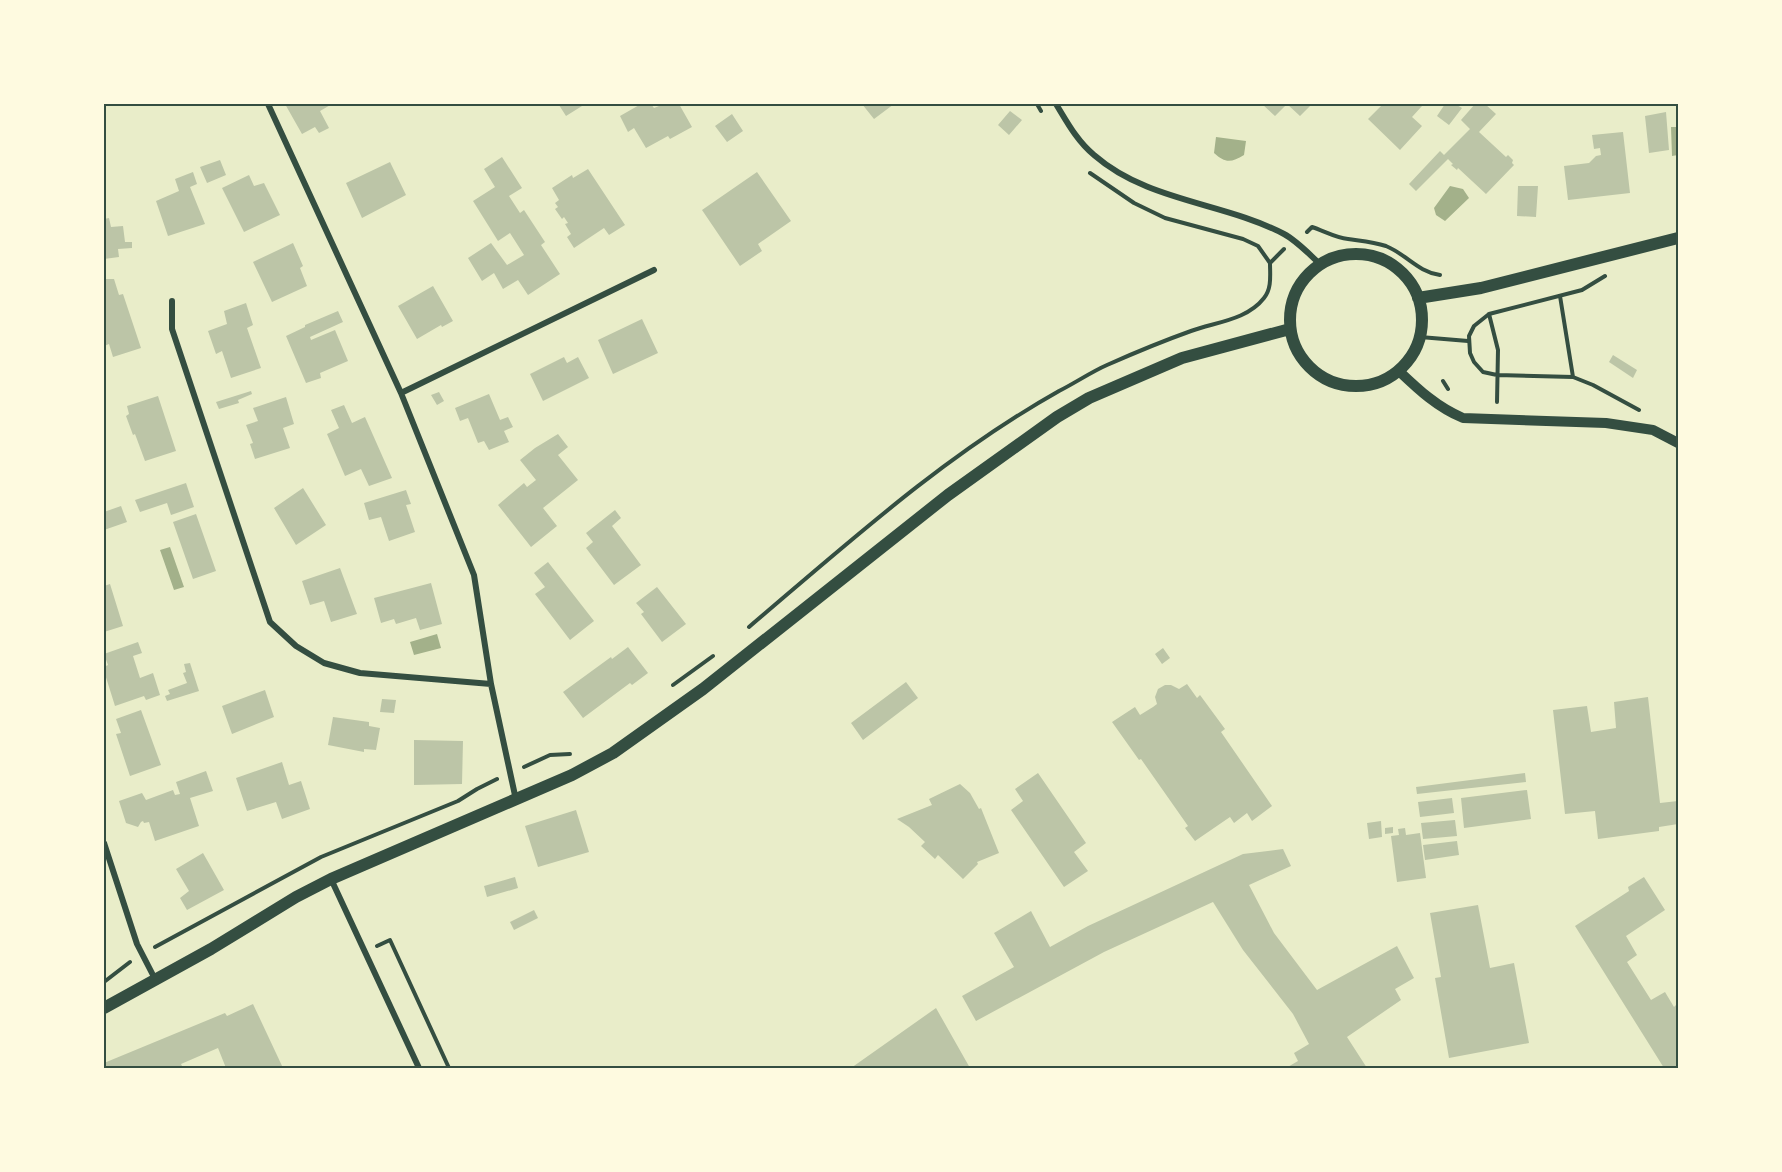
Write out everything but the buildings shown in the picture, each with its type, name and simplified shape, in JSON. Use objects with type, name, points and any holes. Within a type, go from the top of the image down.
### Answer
[{"type":"main road","points":[[1419,298],[1482,288],[1678,238]]},
{"type":"main road","points":[[1358,253],[1377,257],[1395,266],[1409,280],[1419,298],[1422,318],[1420,337],[1412,356],[1399,371],[1382,382],[1362,387],[1342,386],[1323,378],[1307,366],[1295,349],[1290,329],[1290,310],[1295,292],[1305,276],[1320,264],[1338,256],[1358,253]]},
{"type":"main road","points":[[104,1008],[331,879],[572,775],[636,738],[711,682],[948,495],[1057,417],[1089,398],[1182,358],[1290,329]]},
{"type":"street","points":[[268,104],[401,393],[474,575],[491,684],[516,800]]},
{"type":"street","points":[[1056,104],[1074,134],[1094,155],[1122,174],[1153,190],[1255,221],[1287,235],[1320,264]]},
{"type":"street","points":[[401,393],[654,270]]},
{"type":"street","points":[[172,301],[172,329],[270,622],[296,646],[324,663],[360,674],[491,684]]},
{"type":"street","points":[[1399,371],[1428,398],[1463,418],[1606,423],[1653,430],[1678,443]]},
{"type":"street","points":[[104,843],[137,944],[155,979]]},
{"type":"street","points":[[331,879],[419,1068]]},
{"type":"path","points":[[1309,230],[1312,227],[1346,239],[1367,241],[1387,247],[1401,254],[1417,267],[1432,274],[1442,275]]},
{"type":"path","points":[[1611,273],[1582,290],[1489,314],[1474,326],[1468,341],[1474,362],[1483,372],[1497,375],[1573,377],[1648,414]]},
{"type":"path","points":[[1560,296],[1573,377]]},
{"type":"path","points":[[1489,314],[1498,350],[1497,408]]},
{"type":"path","points":[[1420,337],[1468,341]]},
{"type":"path","points":[[1443,381],[1450,393]]},
{"type":"path","points":[[374,948],[390,940],[449,1068]]},
{"type":"shaded area","points":[[1671,127],[1678,127],[1678,155],[1672,156]]},
{"type":"shaded area","points":[[1216,137],[1246,141],[1244,155],[1232,161],[1222,159],[1214,153]]},
{"type":"shaded area","points":[[1450,186],[1463,189],[1469,198],[1445,221],[1436,215],[1434,208]]},
{"type":"shaded area","points":[[170,547],[184,587],[174,590],[160,550]]},
{"type":"shaded area","points":[[437,634],[441,648],[414,655],[410,642]]}]
